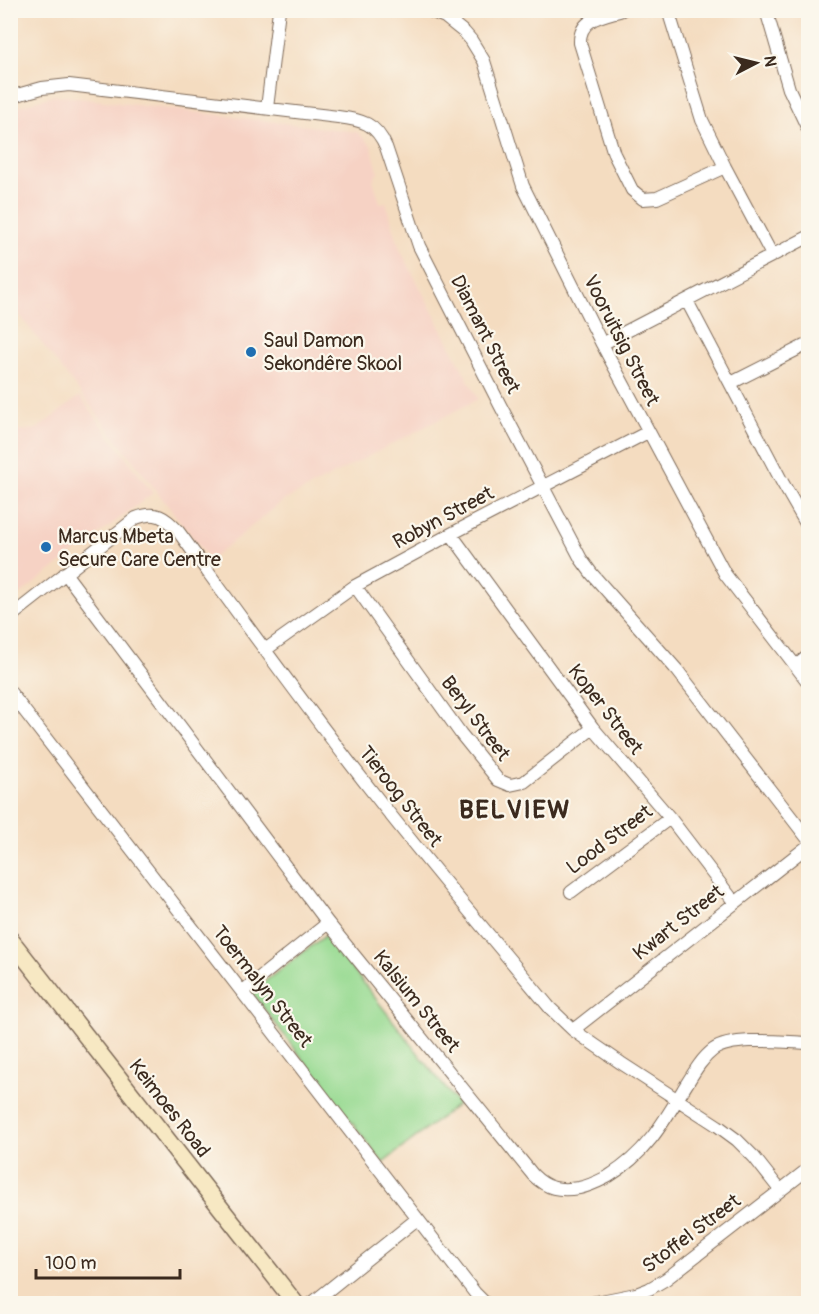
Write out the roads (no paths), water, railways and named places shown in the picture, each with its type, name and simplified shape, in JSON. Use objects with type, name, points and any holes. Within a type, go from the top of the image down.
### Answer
[{"type":"street","points":[[267,108],[279,10]]},
{"type":"street","name":"Vooruitsig Street","points":[[428,10],[451,22],[471,40],[484,61],[523,186],[602,344],[725,574],[808,682]]},
{"type":"street","points":[[451,22],[458,10]]},
{"type":"street","points":[[621,10],[595,18],[587,23],[579,36],[614,154],[632,190],[643,198],[657,198],[725,167]]},
{"type":"street","points":[[668,10],[702,120],[772,255]]},
{"type":"street","points":[[766,10],[789,89],[808,129]]},
{"type":"street","name":"Diamant Street","points":[[10,97],[42,88],[69,85],[355,119],[369,125],[378,133],[386,147],[419,246],[543,487],[591,574],[672,664],[808,839]]},
{"type":"street","points":[[602,344],[808,237]]},
{"type":"street","points":[[687,301],[808,527]]},
{"type":"street","points":[[731,383],[808,344]]},
{"type":"street","name":"Robyn Street","points":[[265,650],[356,586],[648,432]]},
{"type":"street","name":"Tieroog Street","points":[[10,617],[136,518],[148,514],[159,516],[169,522],[410,840],[550,1008],[573,1030],[737,1140],[754,1156],[780,1190]]},
{"type":"street","name":"Koper Street","points":[[451,534],[593,728],[670,818],[735,903]]},
{"type":"street","name":"Kalsium Street","points":[[65,573],[328,923],[533,1175],[545,1186],[570,1189],[587,1186],[624,1167],[645,1147],[697,1067],[708,1054],[720,1046],[738,1042],[808,1043]]},
{"type":"street","name":"Beryl Street","points":[[356,586],[461,734],[498,780],[510,785],[524,782],[593,728]]},
{"type":"street","points":[[796,666],[808,656]]},
{"type":"street","name":"Toermalyn Street","points":[[10,692],[417,1219],[486,1304]]},
{"type":"street","name":"Lood Street","points":[[571,892],[670,818]]},
{"type":"street","name":"Kwart Street","points":[[573,1030],[808,846]]},
{"type":"street","points":[[243,991],[328,923]]},
{"type":"street","name":"Keimoes Road","points":[[10,939],[296,1304]]},
{"type":"street","name":"Stoffel Street","points":[[586,1304],[636,1294],[666,1280],[808,1169]]},
{"type":"street","points":[[310,1304],[417,1219]]},
{"type":"place","name":"Saul Damon Sekondêre Skool","points":[[251,352]]},
{"type":"place","name":"Marcus Mbeta Secure Care Centre","points":[[46,547]]},
{"type":"district","name":"BELVIEW","points":[[515,809]]}]
